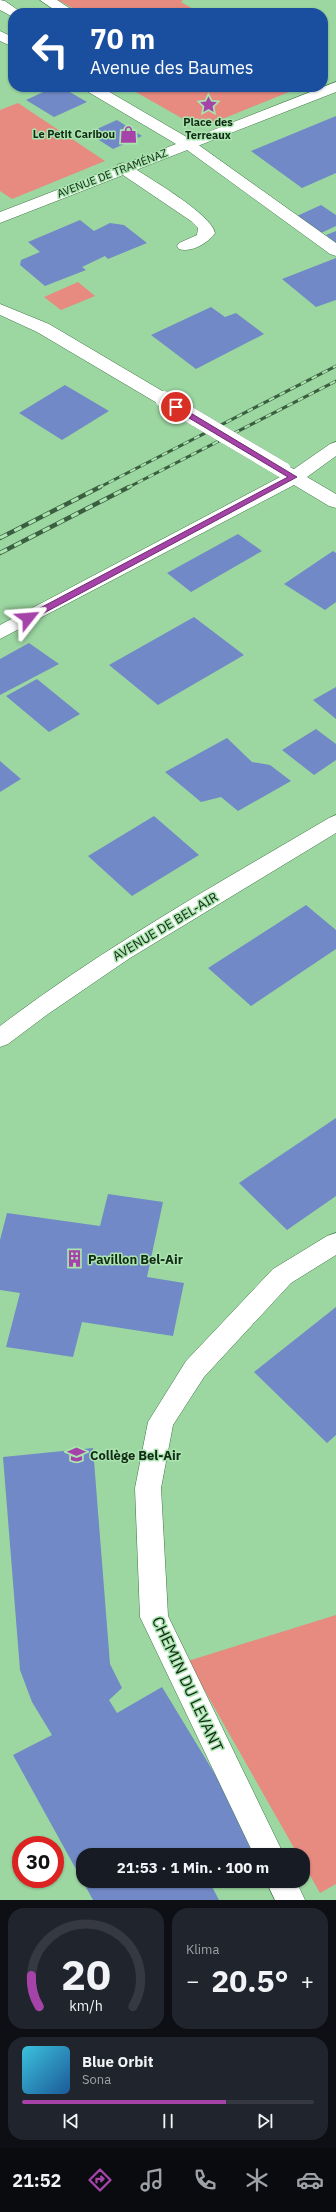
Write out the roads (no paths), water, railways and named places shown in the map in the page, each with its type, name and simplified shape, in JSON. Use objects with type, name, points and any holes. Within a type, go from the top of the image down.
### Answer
[{"type":"street","points":[[47,0],[61,8]]},
{"type":"street","points":[[99,92],[188,144],[336,251]]},
{"type":"street","name":"AVENUE DE TRAMÉNAZ","points":[[0,218],[123,168],[323,92]]},
{"type":"street","points":[[123,168],[196,218],[206,227],[207,233],[203,238],[185,246]]},
{"type":"street","points":[[0,296],[43,328],[336,502]]},
{"type":"street","points":[[0,309],[43,328]]},
{"type":"street","points":[[0,633],[336,448]]},
{"type":"street","name":"AVENUE DE BEL-AIR","points":[[0,1038],[33,1012],[108,960],[336,823]]},
{"type":"street","name":"CHEMIN DU LEVANT","points":[[266,1848],[154,1617],[148,1488],[161,1422],[195,1369],[282,1276],[336,1243]]},
{"type":"street","points":[[284,1888],[290,1900]]},
{"type":"railway","points":[[98,488],[336,366]]},
{"type":"railway","points":[[127,488],[336,381]]},
{"type":"railway","points":[[0,538],[100,487]]},
{"type":"railway","points":[[0,553],[129,487]]},
{"type":"place","name":"Place des Terreaux","points":[[208,104]]},
{"type":"place","name":"Le Petit Caribou","points":[[128,134]]},
{"type":"place","name":"Pavillon Bel-Air","points":[[75,1259]]},
{"type":"place","name":"Collège Bel-Air","points":[[77,1455]]}]
